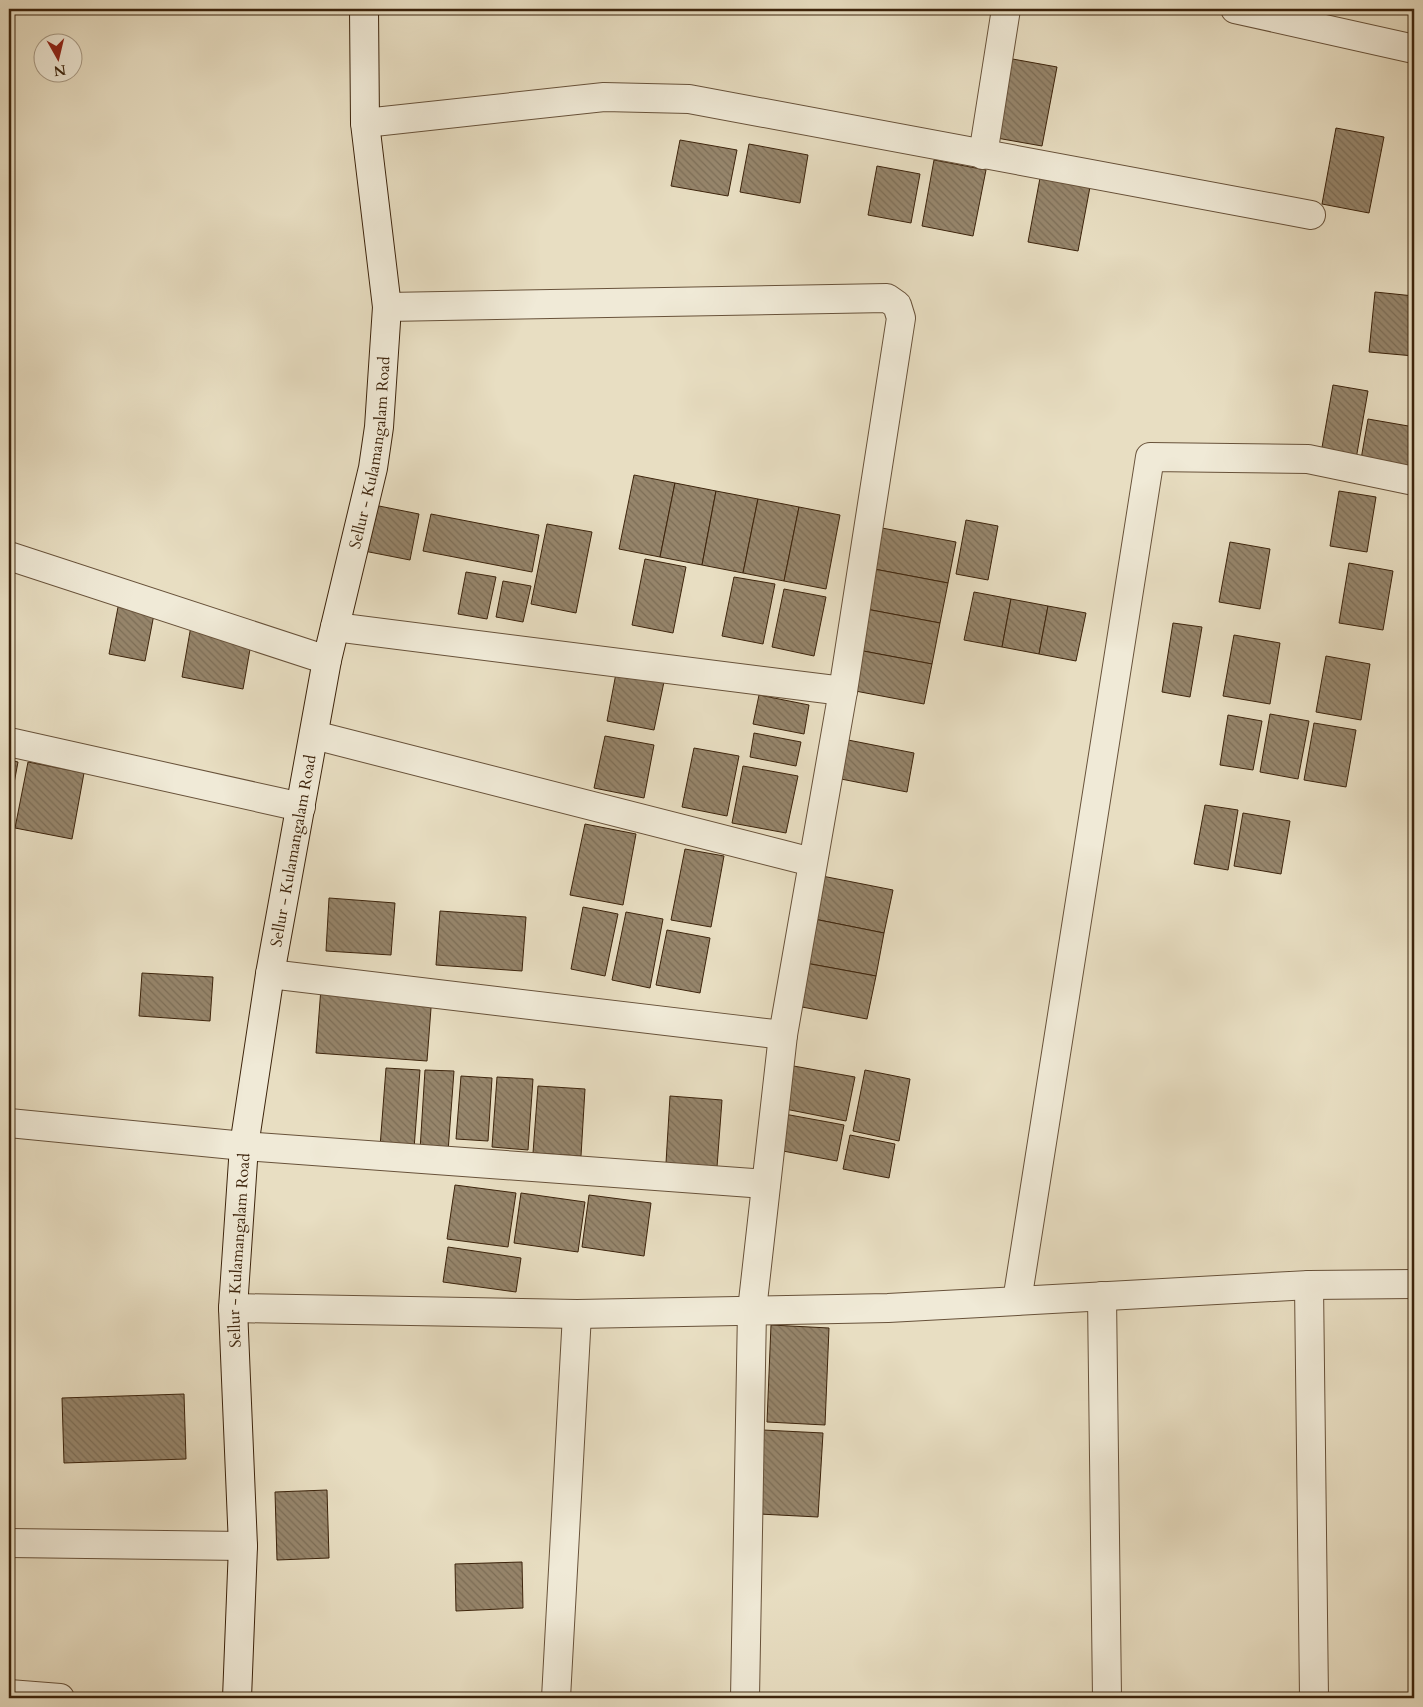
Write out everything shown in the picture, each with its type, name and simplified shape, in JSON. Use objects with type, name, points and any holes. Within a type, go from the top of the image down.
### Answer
[{"type":"street","name":"Sellur - Kulamangalam Road","points":[[237,1698],[243,1546],[233,1308],[244,1146],[270,974],[327,660],[374,468],[379,426],[387,307],[366,123],[364,9]]},
{"type":"street","points":[[983,155],[1006,9]]},
{"type":"street","points":[[1235,9],[1414,49]]},
{"type":"street","points":[[366,123],[604,97],[689,99],[1311,215]]},
{"type":"street","points":[[387,307],[887,298],[897,305],[901,318],[843,691],[783,1035],[766,1184],[752,1310],[745,1698]]},
{"type":"street","points":[[1017,1301],[1150,457],[1308,458],[1414,481]]},
{"type":"street","points":[[9,556],[327,660]]},
{"type":"street","points":[[335,627],[843,691]]},
{"type":"street","points":[[314,735],[812,862]]},
{"type":"street","points":[[9,742],[301,808]]},
{"type":"street","points":[[270,974],[783,1035]]},
{"type":"street","points":[[9,1122],[244,1146],[766,1184]]},
{"type":"street","points":[[233,1308],[577,1314],[888,1308],[1309,1285],[1414,1284]]},
{"type":"street","points":[[1309,1285],[1314,1698]]},
{"type":"street","points":[[1102,1296],[1107,1698]]},
{"type":"street","points":[[556,1698],[577,1314]]},
{"type":"street","points":[[9,1543],[243,1546]]},
{"type":"street","points":[[9,1694],[60,1698]]},
{"type":"building","points":[[1007,58],[1057,67],[1042,146],[991,137]]},
{"type":"building","points":[[1336,128],[1384,137],[1369,213],[1322,204]]},
{"type":"building","points":[[680,140],[737,150],[728,196],[671,186]]},
{"type":"building","points":[[749,144],[808,155],[800,203],[740,192]]},
{"type":"building","points":[[934,160],[986,170],[973,236],[922,226]]},
{"type":"building","points":[[877,166],[920,174],[911,223],[868,215]]},
{"type":"building","points":[[1040,178],[1090,187],[1078,251],[1028,242]]},
{"type":"building","points":[[1375,292],[1414,296],[1414,356],[1369,352]]},
{"type":"building","points":[[1333,385],[1368,391],[1356,459],[1321,453]]},
{"type":"building","points":[[1368,419],[1414,427],[1414,474],[1360,465]]},
{"type":"building","points":[[634,475],[675,483],[660,557],[619,549]]},
{"type":"building","points":[[675,483],[716,491],[702,565],[660,557]]},
{"type":"building","points":[[716,491],[758,499],[743,573],[702,565]]},
{"type":"building","points":[[1339,491],[1376,497],[1367,552],[1330,546]]},
{"type":"building","points":[[758,499],[799,507],[784,581],[743,573]]},
{"type":"building","points":[[374,505],[419,514],[410,560],[364,551]]},
{"type":"building","points":[[799,507],[840,515],[826,589],[784,581]]},
{"type":"building","points":[[431,514],[539,535],[532,572],[423,551]]},
{"type":"building","points":[[966,520],[998,526],[988,580],[956,574]]},
{"type":"building","points":[[547,524],[592,532],[576,613],[531,604]]},
{"type":"building","points":[[882,528],[956,542],[948,583],[874,569]]},
{"type":"building","points":[[1230,542],[1270,549],[1260,609],[1219,602]]},
{"type":"building","points":[[645,559],[686,567],[673,633],[632,625]]},
{"type":"building","points":[[1349,563],[1393,571],[1383,630],[1339,623]]},
{"type":"building","points":[[874,569],[948,583],[940,623],[866,609]]},
{"type":"building","points":[[466,572],[496,577],[487,619],[458,614]]},
{"type":"building","points":[[734,577],[775,584],[763,644],[722,636]]},
{"type":"building","points":[[503,581],[531,586],[523,622],[496,617]]},
{"type":"building","points":[[784,589],[826,597],[814,656],[772,647]]},
{"type":"building","points":[[974,592],[1011,599],[1002,647],[964,640]]},
{"type":"building","points":[[1011,599],[1048,606],[1039,654],[1002,647]]},
{"type":"building","points":[[119,602],[155,609],[145,661],[109,654]]},
{"type":"building","points":[[1048,606],[1086,613],[1076,661],[1039,654]]},
{"type":"building","points":[[866,609],[940,623],[932,664],[858,650]]},
{"type":"building","points":[[1173,623],[1202,627],[1190,697],[1162,692]]},
{"type":"building","points":[[191,626],[252,638],[243,689],[182,677]]},
{"type":"building","points":[[1234,635],[1280,643],[1270,704],[1223,696]]},
{"type":"building","points":[[858,650],[932,664],[924,704],[850,690]]},
{"type":"building","points":[[1326,656],[1370,664],[1361,720],[1316,712]]},
{"type":"building","points":[[617,668],[665,677],[654,730],[607,721]]},
{"type":"building","points":[[759,695],[809,705],[804,734],[753,724]]},
{"type":"building","points":[[1270,714],[1309,721],[1298,779],[1260,772]]},
{"type":"building","points":[[1228,715],[1262,721],[1253,770],[1220,765]]},
{"type":"building","points":[[1314,723],[1356,730],[1346,787],[1304,780]]},
{"type":"building","points":[[754,733],[801,742],[796,766],[750,757]]},
{"type":"building","points":[[605,736],[654,745],[644,798],[594,788]]},
{"type":"building","points":[[843,739],[914,753],[907,792],[836,778]]},
{"type":"building","points":[[694,748],[739,756],[727,816],[682,807]]},
{"type":"building","points":[[9,760],[18,762],[9,810]]},
{"type":"building","points":[[28,762],[84,773],[72,839],[15,828]]},
{"type":"building","points":[[743,766],[798,776],[786,833],[732,823]]},
{"type":"building","points":[[1205,805],[1238,810],[1228,870],[1194,864]]},
{"type":"building","points":[[1243,813],[1290,821],[1281,874],[1234,866]]},
{"type":"building","points":[[585,824],[636,834],[623,905],[570,895]]},
{"type":"building","points":[[685,849],[724,856],[711,927],[671,920]]},
{"type":"building","points":[[817,875],[893,890],[884,933],[809,918]]},
{"type":"building","points":[[329,898],[395,903],[391,955],[326,951]]},
{"type":"building","points":[[583,907],[618,914],[605,976],[571,969]]},
{"type":"building","points":[[440,911],[526,917],[522,971],[436,965]]},
{"type":"building","points":[[626,912],[663,919],[650,988],[612,980]]},
{"type":"building","points":[[809,918],[884,933],[876,976],[800,962]]},
{"type":"building","points":[[667,930],[710,938],[700,993],[656,985]]},
{"type":"building","points":[[800,962],[876,976],[867,1019],[791,1005]]},
{"type":"building","points":[[142,973],[213,977],[210,1021],[139,1016]]},
{"type":"building","points":[[321,988],[432,995],[427,1061],[316,1053]]},
{"type":"building","points":[[788,1065],[855,1077],[846,1121],[780,1108]]},
{"type":"building","points":[[386,1068],[420,1070],[414,1149],[380,1147]]},
{"type":"building","points":[[425,1070],[454,1071],[448,1152],[420,1150]]},
{"type":"building","points":[[865,1070],[910,1079],[899,1141],[853,1131]]},
{"type":"building","points":[[461,1076],[492,1078],[488,1141],[456,1139]]},
{"type":"building","points":[[497,1077],[533,1079],[528,1150],[492,1147]]},
{"type":"building","points":[[538,1086],[585,1089],[581,1156],[533,1153]]},
{"type":"building","points":[[670,1096],[722,1100],[717,1167],[666,1163]]},
{"type":"building","points":[[779,1113],[844,1125],[837,1161],[772,1149]]},
{"type":"building","points":[[850,1135],[895,1144],[889,1178],[843,1169]]},
{"type":"building","points":[[455,1185],[516,1193],[508,1247],[447,1239]]},
{"type":"building","points":[[521,1193],[585,1202],[578,1252],[514,1243]]},
{"type":"building","points":[[589,1195],[651,1203],[644,1256],[582,1247]]},
{"type":"building","points":[[448,1247],[521,1258],[516,1292],[443,1282]]},
{"type":"building","points":[[771,1325],[829,1328],[825,1425],[767,1422]]},
{"type":"building","points":[[184,1394],[186,1459],[64,1463],[62,1398]]},
{"type":"building","points":[[763,1430],[823,1433],[818,1517],[759,1514]]},
{"type":"building","points":[[327,1490],[329,1558],[277,1560],[275,1492]]},
{"type":"building","points":[[522,1562],[523,1608],[456,1611],[455,1564]]}]
